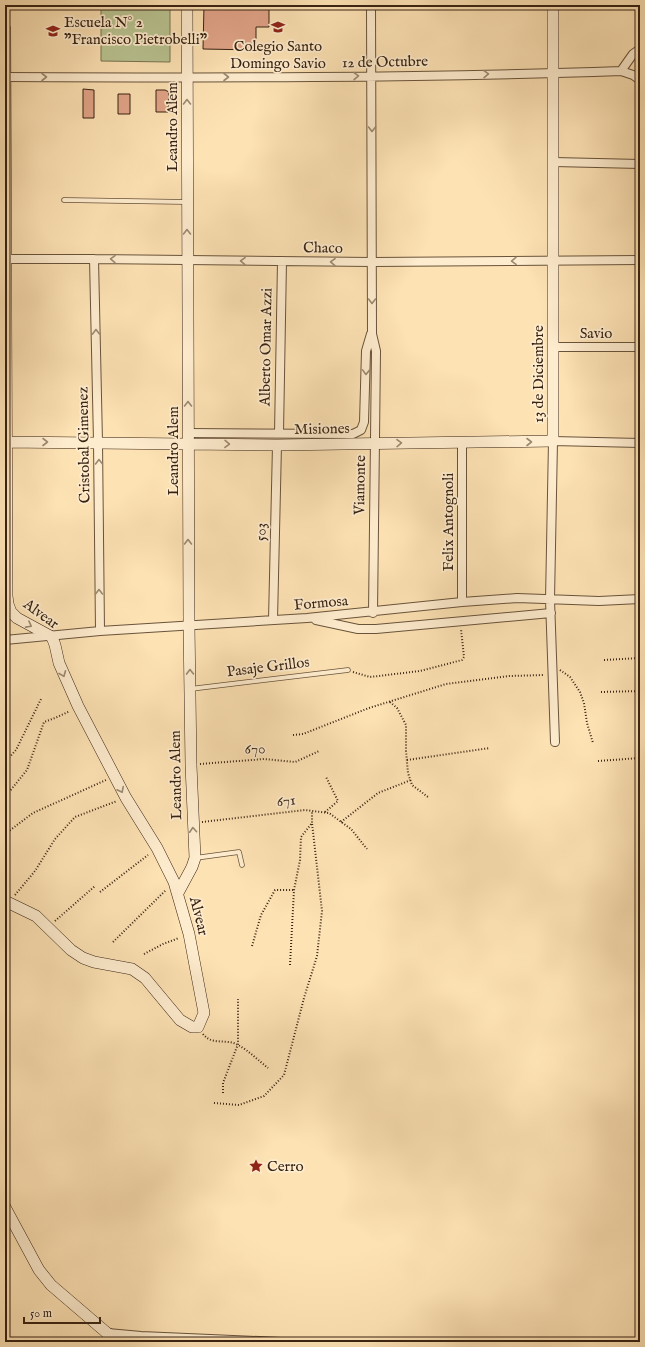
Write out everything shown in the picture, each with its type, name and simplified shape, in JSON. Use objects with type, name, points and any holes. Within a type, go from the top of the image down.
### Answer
[{"type":"street","name":"Leandro Alem","points":[[178,893],[192,867],[195,858],[192,823],[189,625],[187,5]]},
{"type":"street","points":[[371,5],[371,76]]},
{"type":"street","name":"13 de Diciembre","points":[[553,5],[553,441],[550,600],[555,742]]},
{"type":"street","name":"Alvear","points":[[5,29],[8,604],[11,612],[17,618],[52,637],[58,663],[78,706],[114,776],[157,848],[174,882],[189,934],[204,1013],[198,1027]]},
{"type":"street","points":[[640,49],[633,54],[621,71],[633,75],[640,80]]},
{"type":"street","name":"12 de Octubre","points":[[5,77],[371,76],[621,71]]},
{"type":"street","name":"Viamonte","points":[[371,76],[372,334],[376,351],[372,612]]},
{"type":"street","points":[[554,162],[640,164]]},
{"type":"street","name":"Chaco","points":[[5,259],[372,262],[640,260]]},
{"type":"street","name":"Cristobal Gimenez","points":[[94,259],[100,631]]},
{"type":"street","name":"Alberto Omar Azzi","points":[[279,433],[282,261]]},
{"type":"street","name":"Viamonte","points":[[361,430],[364,422],[366,351],[372,334]]},
{"type":"street","name":"Savio","points":[[552,347],[640,347]]},
{"type":"street","name":"Misiones","points":[[6,442],[98,442],[279,433],[353,434],[361,430]]},
{"type":"street","name":"Misiones","points":[[188,438],[277,445],[553,441],[640,442]]},
{"type":"street","name":"Felix Antognoli","points":[[462,442],[462,602]]},
{"type":"street","name":"503","points":[[273,620],[277,445]]},
{"type":"street","name":"Formosa","points":[[5,640],[52,637],[100,631],[307,618],[462,602],[517,598],[599,601],[640,599]]},
{"type":"street","points":[[307,618],[358,629],[376,629],[551,613]]},
{"type":"street","points":[[7,902],[36,916],[71,950],[84,958],[94,962],[132,969],[145,978],[180,1020],[192,1027],[198,1027]]},
{"type":"street","points":[[5,1207],[39,1270],[51,1285],[107,1333],[122,1342]]},
{"type":"street","points":[[107,1333],[276,1342]]},
{"type":"lane","points":[[64,200],[187,202]]},
{"type":"lane","name":"Pasaje Grillos","points":[[190,689],[348,670]]},
{"type":"lane","points":[[195,858],[238,852],[242,865]]},
{"type":"path","points":[[348,670],[370,677],[420,671],[462,660],[464,657],[460,622]]},
{"type":"path","points":[[604,660],[640,658]]},
{"type":"path","points":[[552,664],[570,677],[580,692],[593,743]]},
{"type":"path","points":[[293,735],[303,734],[369,708],[446,684],[509,676],[553,674]]},
{"type":"path","points":[[601,692],[640,691]]},
{"type":"path","points":[[5,762],[16,750],[41,699]]},
{"type":"path","points":[[389,702],[397,708],[406,725],[407,760],[412,785],[428,797]]},
{"type":"path","points":[[5,797],[27,770],[44,722],[78,706]]},
{"type":"path","points":[[407,760],[490,748]]},
{"type":"path","name":"670","points":[[191,765],[264,759],[294,762],[319,751]]},
{"type":"path","points":[[598,761],[640,758]]},
{"type":"path","points":[[5,834],[33,813],[114,776]]},
{"type":"path","points":[[325,812],[338,800],[326,777]]},
{"type":"path","points":[[341,822],[378,793],[410,780]]},
{"type":"path","points":[[7,902],[35,871],[55,839],[75,817],[126,798]]},
{"type":"path","name":"671","points":[[192,823],[305,810],[325,812],[329,813],[351,829],[367,850]]},
{"type":"path","points":[[214,1102],[239,1105],[264,1096],[284,1075],[304,998],[317,956],[322,911],[312,823],[312,810]]},
{"type":"path","points":[[290,965],[294,890],[300,860],[301,838],[312,823]]},
{"type":"path","points":[[100,892],[157,848]]},
{"type":"path","points":[[113,942],[174,882]]},
{"type":"path","points":[[49,927],[95,886]]},
{"type":"path","points":[[252,946],[261,915],[275,890],[294,890]]},
{"type":"path","points":[[144,954],[162,944],[189,934]]},
{"type":"path","points":[[223,1093],[223,1083],[238,1044],[238,999]]},
{"type":"path","points":[[198,1027],[206,1038],[215,1042],[238,1044],[268,1068]]},
{"type":"green space","points":[[101,5],[170,5],[170,62],[101,61]]},
{"type":"building","points":[[204,5],[269,5],[269,27],[256,27],[256,50],[203,49]]},
{"type":"building","points":[[83,89],[94,90],[94,118],[83,118]]},
{"type":"building","points":[[156,90],[165,90],[169,92],[168,112],[156,112]]},
{"type":"building","points":[[118,94],[130,94],[130,114],[118,114]]},
{"type":"place","name":"Colegio Santo Domingo Savio","points":[[278,27]]},
{"type":"place","name":"Escuela N° 2 \"Francisco Pietrobelli\"","points":[[53,31]]},
{"type":"place","name":"Cerro","points":[[256,1166]]}]
